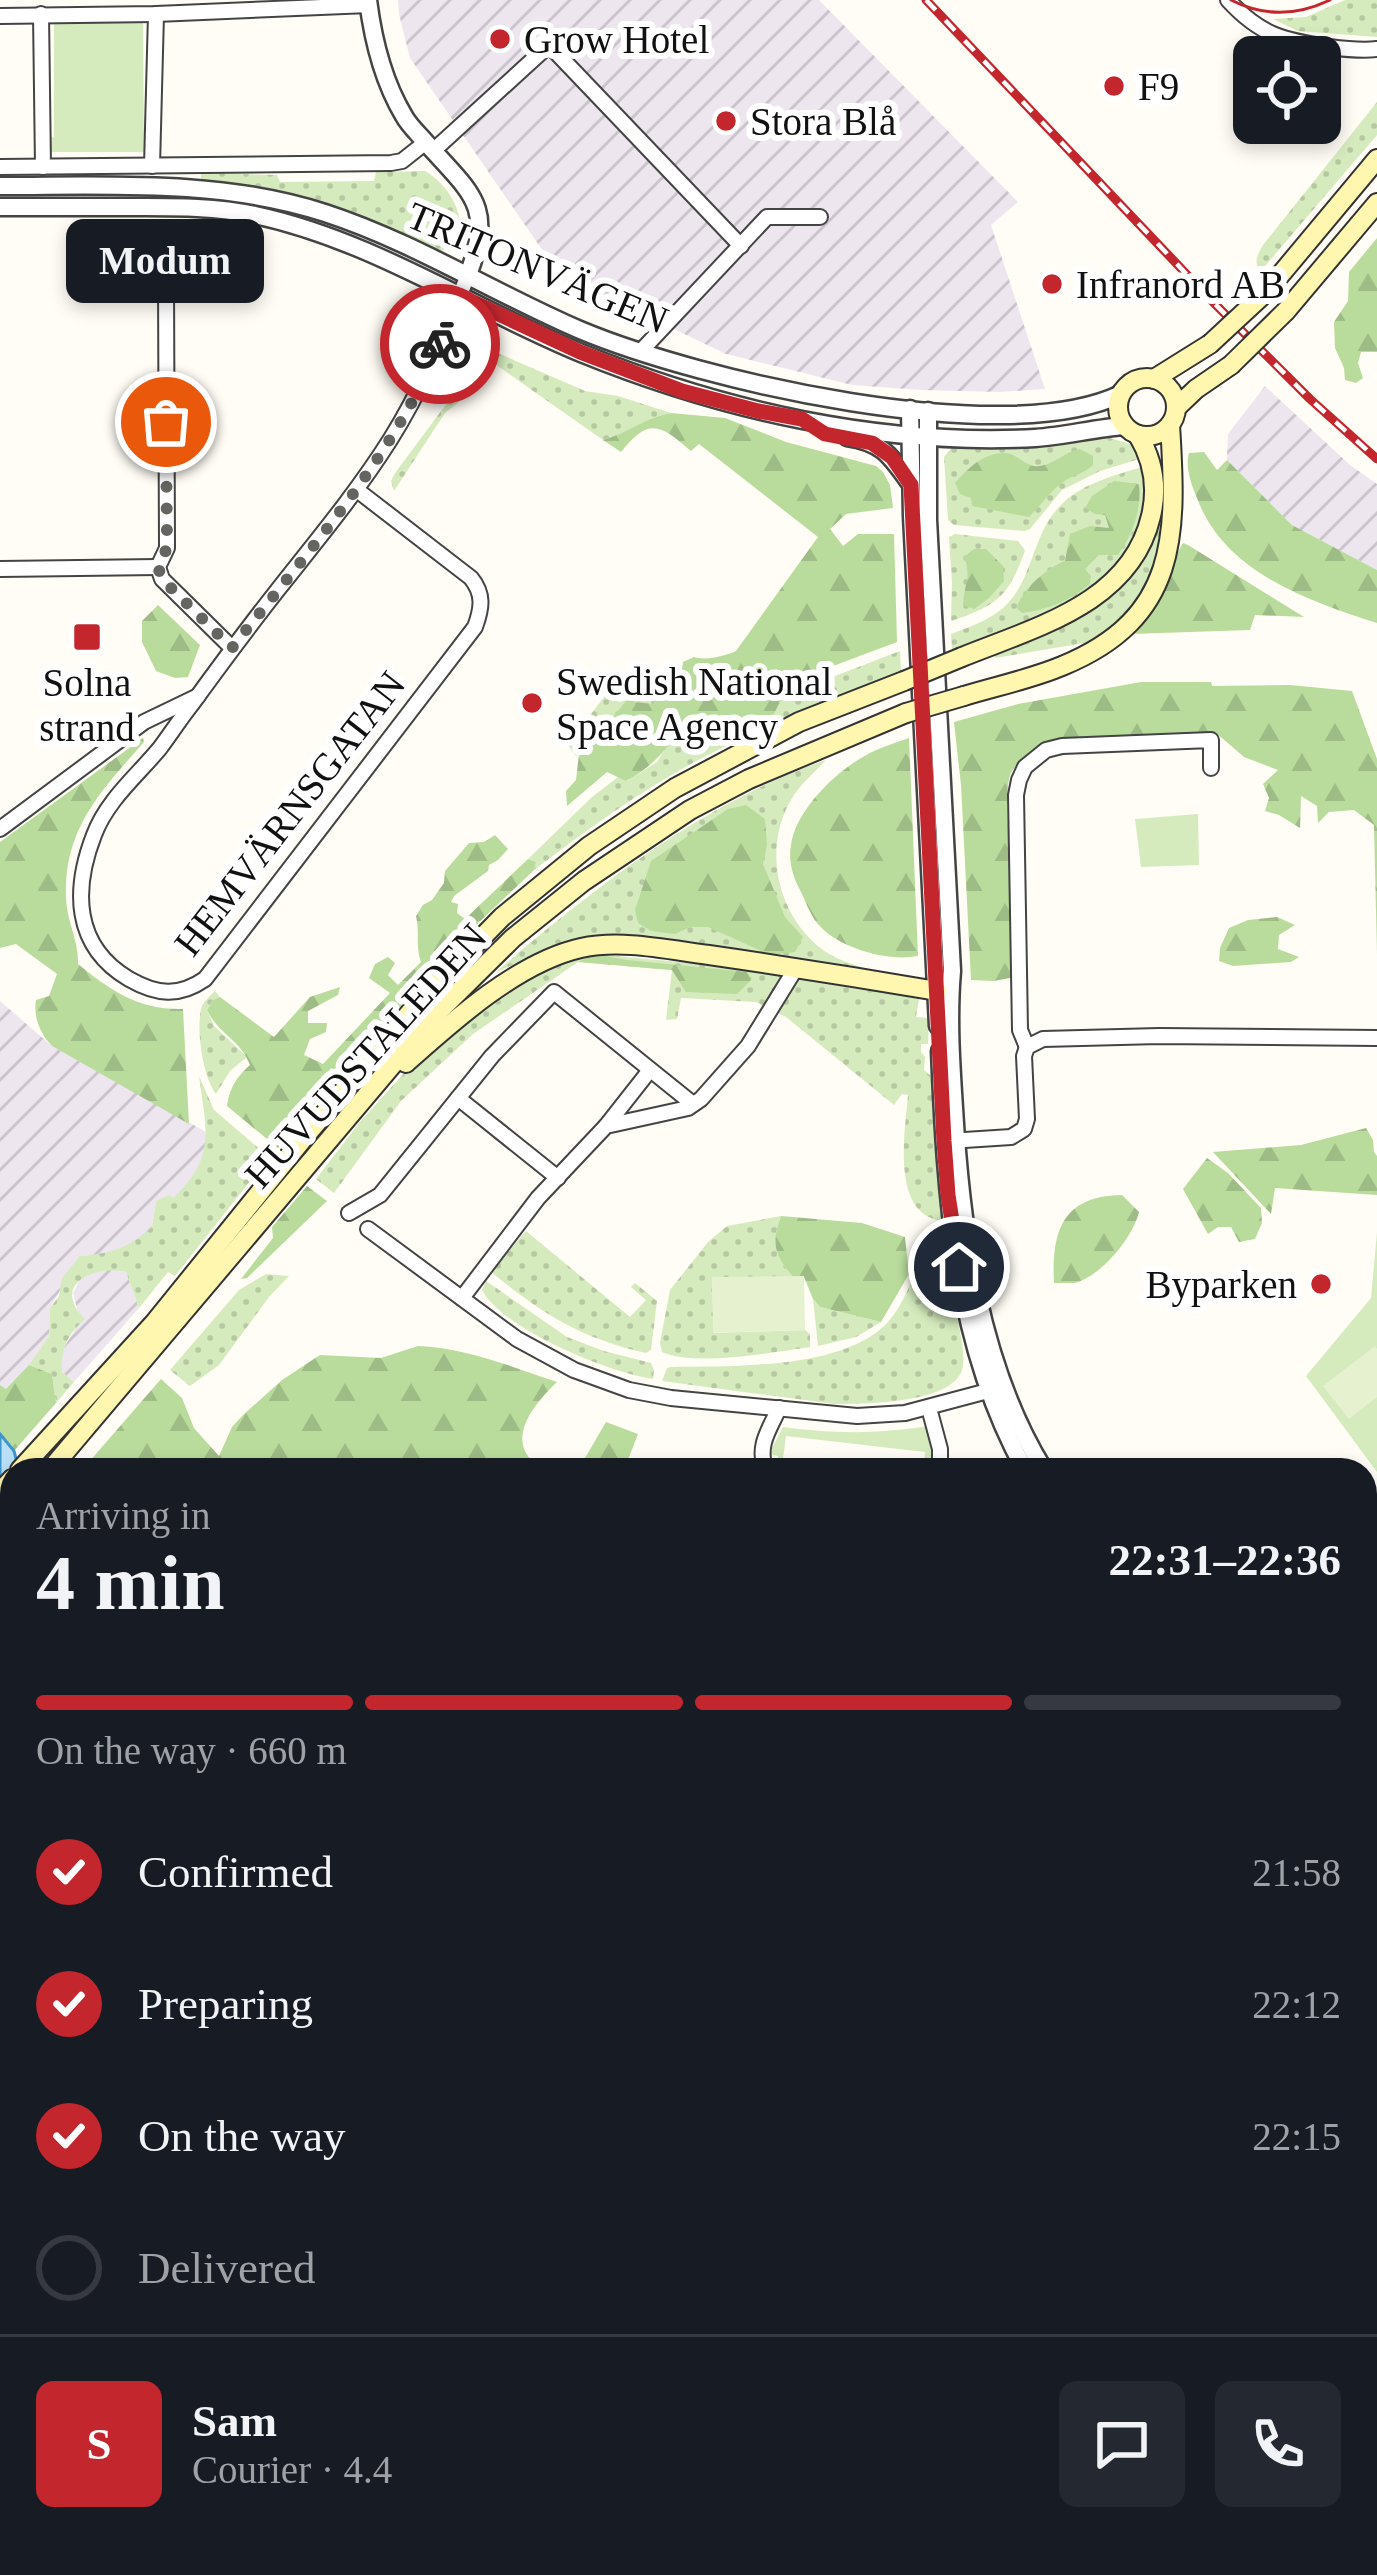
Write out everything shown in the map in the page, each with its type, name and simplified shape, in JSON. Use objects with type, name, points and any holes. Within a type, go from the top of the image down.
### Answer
[{"type":"main road","points":[[1377,159],[1266,292],[1210,344],[1154,379],[1135,380],[1121,394],[1118,411],[1131,430],[1154,435],[1196,389],[1231,365],[1286,311],[1377,202]]},
{"type":"main road","points":[[1154,379],[1170,389],[1173,416]]},
{"type":"main road","name":"HUVUDSTALEDEN","points":[[162,1327],[448,1002],[513,938],[584,881],[690,811],[749,779],[906,713],[1062,666],[1125,630],[1144,608],[1162,571],[1173,532],[1173,416]]},
{"type":"main road","name":"HUVUDSTALEDEN","points":[[59,1458],[352,1080],[502,917],[589,845],[675,788],[800,722],[1070,612],[1101,594],[1127,568],[1145,540],[1154,506],[1150,455],[1131,430]]},
{"type":"main road","points":[[349,1114],[458,1016],[506,983],[582,948],[647,946],[937,991]]},
{"type":"main road","points":[[32,1458],[162,1327]]},
{"type":"street","points":[[1228,0],[1276,38],[1372,50]]},
{"type":"street","points":[[0,16],[369,3],[384,79],[406,121],[466,189],[479,211],[482,235],[427,376],[392,437],[357,490],[197,696],[144,722],[0,830]]},
{"type":"street","points":[[40,14],[43,167]]},
{"type":"street","points":[[152,166],[156,14]]},
{"type":"street","points":[[429,146],[549,45],[741,246]]},
{"type":"street","name":"TRITONVÄGEN","points":[[0,167],[391,163],[429,146]]},
{"type":"street","name":"TRITONVÄGEN","points":[[0,186],[184,189],[280,201],[324,212],[584,332],[762,386],[919,410],[1036,414],[1085,407],[1121,394]]},
{"type":"street","name":"TRITONVÄGEN","points":[[0,207],[188,207],[255,215],[338,240],[580,352],[682,391],[758,411],[918,434],[1038,438],[1131,430]]},
{"type":"street","points":[[641,351],[767,218],[820,218]]},
{"type":"street","points":[[169,252],[167,548],[158,567],[162,579],[232,648]]},
{"type":"street","points":[[919,410],[911,485],[937,991],[950,1141],[996,1389],[1021,1458]]},
{"type":"street","points":[[802,419],[825,434],[872,443],[892,457],[911,485]]},
{"type":"street","points":[[918,434],[928,504],[952,971],[950,1141]]},
{"type":"street","name":"HEMVÄRNSGATAN","points":[[197,696],[100,818],[80,881],[83,920],[100,955],[146,989],[167,992],[188,991],[206,980],[465,641],[481,613],[479,588],[471,578],[357,490]]},
{"type":"street","points":[[0,569],[158,567]]},
{"type":"street","points":[[950,1141],[1011,1137],[1024,1129],[1027,1119],[1015,820],[1018,780],[1025,767],[1046,750],[1062,746],[1211,740],[1211,768]]},
{"type":"street","points":[[606,1126],[693,1104],[748,1046],[796,968]]},
{"type":"street","points":[[349,1214],[380,1195],[492,1056],[554,992],[693,1104]]},
{"type":"street","points":[[1027,1047],[1043,1039],[1075,1037],[1377,1038]]},
{"type":"street","points":[[462,1298],[538,1198],[606,1126],[650,1070]]},
{"type":"street","points":[[458,1098],[558,1178]]},
{"type":"street","points":[[368,1229],[517,1339],[574,1370],[629,1390],[857,1416],[905,1413],[996,1389]]},
{"type":"street","points":[[996,1389],[1036,1458]]},
{"type":"street","points":[[762,1458],[765,1434],[779,1408]]},
{"type":"street","points":[[929,1408],[940,1458]]},
{"type":"shaded area","points":[[398,0],[819,0],[1018,202],[991,225],[1045,389],[999,392],[852,385],[726,354],[597,292],[545,254],[410,58]]},
{"type":"shaded area","points":[[1265,386],[1377,484],[1377,570],[1292,525],[1227,460],[1228,434]]},
{"type":"shaded area","points":[[0,1001],[52,1046],[206,1132],[202,1160],[191,1182],[173,1199],[156,1201],[152,1227],[129,1247],[80,1256],[50,1308],[49,1336],[24,1373],[5,1390],[0,1385]]},
{"type":"shaded area","points":[[111,1269],[126,1272],[139,1308],[74,1382],[62,1372],[62,1351],[77,1326],[73,1293],[87,1274]]},
{"type":"green space","points":[[1345,0],[1377,0],[1377,37],[1298,31],[1273,19],[1306,17]]},
{"type":"green space","points":[[54,21],[143,21],[144,152],[47,152],[47,138],[54,137]]},
{"type":"green space","points":[[1377,102],[1377,135],[1260,272],[1257,261],[1263,245]]},
{"type":"green space","points":[[425,171],[448,192],[460,220],[459,240],[440,252],[292,195],[201,180],[201,173],[277,175],[280,182],[374,181],[376,172]]},
{"type":"green space","points":[[1377,238],[1377,352],[1361,352],[1358,363],[1363,378],[1356,383],[1345,380],[1335,348],[1334,322],[1348,301],[1349,272]]},
{"type":"green space","points":[[491,350],[585,391],[671,413],[603,440],[495,364],[445,413],[394,491],[395,473]]},
{"type":"green space","points":[[671,413],[725,418],[883,472],[893,508],[846,514],[830,529],[843,546],[858,534],[894,534],[897,642],[785,684],[774,714],[694,749],[699,735],[691,720],[637,775],[626,781],[607,772],[567,806],[566,791],[576,780],[579,754],[594,740],[607,743],[615,729],[611,719],[626,701],[654,704],[662,687],[682,670],[683,662],[736,651],[818,537],[699,444],[691,451],[655,428],[640,433],[621,452],[603,440]]},
{"type":"green space","points":[[1110,438],[1133,445],[1139,459],[1062,490],[1030,529],[954,525],[948,520],[944,457],[951,448]]},
{"type":"green space","points":[[1080,449],[1093,456],[1093,465],[1060,484],[1029,517],[972,506],[971,498],[960,494],[955,483],[971,467],[998,453],[1040,466]]},
{"type":"green space","points":[[1204,452],[1217,470],[1227,460],[1292,525],[1377,570],[1377,623],[1271,580],[1227,546],[1210,524],[1189,476],[1189,453]]},
{"type":"green space","points":[[1142,467],[1142,507],[1132,541],[1112,569],[1055,610],[952,650],[951,634],[991,617],[1013,597],[1045,527],[1064,502],[1091,485]]},
{"type":"green space","points":[[1162,477],[1167,482],[1157,570],[1122,620],[1096,641],[995,658],[994,654],[1093,608],[1134,572],[1157,524]]},
{"type":"green space","points":[[1114,481],[1139,484],[1140,493],[1135,521],[1118,555],[1099,555],[1085,569],[1090,584],[1075,595],[1022,613],[1017,608],[1029,587],[1065,561],[1070,534],[1090,526],[1109,528],[1105,515],[1085,508],[1092,496]]},
{"type":"green space","points":[[949,537],[1018,541],[1025,550],[999,598],[951,621]]},
{"type":"green space","points":[[1183,543],[1304,617],[1255,615],[1250,630],[1130,634],[1159,596]]},
{"type":"green space","points":[[974,549],[986,549],[1003,566],[1004,581],[974,609],[963,605],[964,557]]},
{"type":"green space","points":[[158,605],[200,645],[188,677],[156,671],[142,642],[142,621]]},
{"type":"green space","points":[[900,651],[901,671],[777,722],[682,769],[534,870],[536,862],[528,859],[592,797],[618,777],[627,781],[657,762],[692,719],[699,735],[696,748],[774,714],[783,696]]},
{"type":"green space","points":[[1141,682],[1352,691],[1377,759],[1377,954],[1374,825],[1354,810],[1329,812],[1318,823],[1317,806],[1301,796],[1300,828],[1265,811],[1269,798],[1263,784],[1278,770],[1244,757],[1215,732],[1137,736],[1045,750],[1011,773],[1008,816],[1015,977],[971,980],[954,722],[1018,704]]},
{"type":"green space","points":[[641,693],[658,696],[654,704],[637,702],[607,743],[594,740],[576,756],[568,745],[606,694],[619,702]]},
{"type":"green space","points":[[143,738],[78,831],[67,874],[67,907],[78,964],[126,997],[183,1009],[189,1124],[52,1046],[38,1025],[35,1006],[36,1000],[49,996],[57,974],[16,944],[0,948],[0,842]]},
{"type":"green space","points":[[909,738],[918,956],[892,957],[850,946],[817,923],[795,880],[790,851],[801,817],[835,778],[874,751]]},
{"type":"green space","points":[[826,760],[797,791],[784,815],[778,835],[778,878],[784,899],[807,935],[835,957],[876,972],[621,935],[573,940],[496,972],[652,850],[736,799]]},
{"type":"green space","points":[[746,805],[765,819],[763,864],[785,917],[803,937],[795,952],[770,955],[708,927],[690,927],[675,934],[651,931],[638,923],[635,910],[651,861],[728,809]]},
{"type":"green space","points":[[1198,814],[1199,865],[1141,867],[1135,819]]},
{"type":"green space","points":[[495,835],[508,849],[454,896],[451,902],[458,904],[457,913],[465,919],[528,859],[536,862],[534,870],[452,948],[341,1073],[331,1068],[313,1094],[315,1104],[278,1148],[227,1106],[234,1083],[250,1065],[207,1010],[213,1000],[220,997],[274,1037],[310,997],[340,987],[338,995],[308,1011],[308,1023],[327,1023],[326,1032],[310,1039],[304,1055],[323,1064],[390,993],[369,978],[375,964],[388,957],[395,963],[388,975],[398,985],[421,962],[416,916],[469,843]]},
{"type":"green space","points":[[1277,917],[1295,925],[1279,935],[1278,949],[1299,957],[1291,962],[1233,966],[1219,961],[1229,928]]},
{"type":"green space","points":[[595,954],[764,970],[919,999],[916,1017],[929,1018],[928,1044],[921,1044],[921,1052],[924,1070],[932,1077],[943,1221],[926,1216],[908,1189],[904,1150],[908,1095],[902,1094],[894,1105],[786,1017],[756,1002],[681,998],[677,1019],[666,1020],[672,970],[578,962],[473,1034],[401,1101],[334,1193],[316,1179],[407,1070],[487,1004],[555,964]]},
{"type":"green space","points":[[595,954],[747,972],[752,979],[737,994],[686,992],[672,970],[578,962]]},
{"type":"green space","points":[[215,991],[220,997],[207,1010],[214,1026],[247,1057],[230,1071],[216,1094],[204,1065],[199,1026],[202,1006]]},
{"type":"green space","points":[[199,1076],[214,1110],[269,1157],[175,1276],[168,1272],[139,1308],[126,1272],[101,1272],[80,1280],[72,1296],[85,1319],[66,1343],[62,1363],[62,1372],[74,1382],[56,1403],[52,1374],[29,1365],[49,1336],[50,1308],[59,1296],[62,1278],[80,1256],[119,1249],[152,1227],[156,1201],[169,1195],[173,1198],[197,1169],[205,1142]]},
{"type":"green space","points":[[1366,1128],[1377,1156],[1377,1195],[1275,1188],[1271,1214],[1213,1152],[1301,1145]]},
{"type":"green space","points":[[1207,1158],[1261,1208],[1262,1223],[1255,1239],[1239,1242],[1231,1227],[1218,1227],[1208,1234],[1183,1189]]},
{"type":"green space","points":[[307,1186],[327,1201],[241,1279],[273,1238],[272,1227]]},
{"type":"green space","points":[[1122,1195],[1139,1212],[1123,1244],[1095,1273],[1074,1283],[1054,1283],[1055,1247],[1065,1219],[1086,1202]]},
{"type":"green space","points":[[781,1216],[776,1248],[793,1277],[712,1278],[714,1333],[805,1330],[810,1334],[810,1347],[714,1358],[662,1352],[670,1290],[708,1242],[727,1226]]},
{"type":"green space","points":[[781,1216],[862,1223],[905,1237],[909,1274],[881,1322],[820,1307],[804,1277],[793,1277],[778,1255],[775,1241]]},
{"type":"green space","points":[[526,1231],[630,1317],[646,1300],[631,1287],[635,1283],[657,1301],[651,1350],[623,1347],[582,1332],[545,1312],[491,1272]]},
{"type":"green space","points":[[1377,1232],[1377,1458],[1367,1458],[1306,1376],[1371,1298]]},
{"type":"green space","points":[[919,1264],[946,1268],[945,1282],[961,1336],[963,1366],[945,1388],[908,1399],[834,1404],[662,1381],[671,1367],[786,1362],[844,1349],[869,1338],[888,1322]]},
{"type":"green space","points":[[266,1274],[289,1276],[219,1365],[190,1386],[170,1370],[239,1290]]},
{"type":"green space","points":[[804,1276],[805,1330],[713,1333],[712,1277]]},
{"type":"green space","points":[[486,1281],[567,1337],[651,1363],[653,1379],[611,1368],[534,1334],[493,1305],[482,1290]]},
{"type":"green space","points":[[813,1299],[820,1307],[881,1322],[856,1337],[818,1346]]},
{"type":"green space","points":[[418,1346],[436,1348],[472,1354],[557,1382],[525,1426],[522,1438],[530,1458],[92,1458],[161,1379],[182,1398],[194,1428],[219,1456],[243,1415],[282,1380],[320,1355],[381,1358]]},
{"type":"green space","points":[[1375,1346],[1377,1397],[1349,1419],[1323,1386]]},
{"type":"green space","points":[[29,1365],[52,1374],[56,1403],[14,1451],[0,1434],[0,1385],[6,1389]]},
{"type":"green space","points":[[606,1422],[638,1434],[629,1458],[585,1458]]},
{"type":"green space","points":[[928,1426],[934,1458],[925,1458],[925,1452],[786,1436],[783,1458],[769,1454],[783,1427],[891,1431]]},
{"type":"water","points":[[0,1434],[16,1458],[0,1458]]},
{"type":"tram line","points":[[1231,0],[1280,12],[1330,0]]},
{"type":"railway","points":[[926,0],[1213,302],[1377,459]]},
{"type":"way so far","points":[[166,422],[167,548],[158,567],[162,579],[232,648],[357,490],[427,376],[440,344]]},
{"type":"place","name":"Grow Hotel","points":[[500,39]]},
{"type":"place","name":"F9","points":[[1114,86]]},
{"type":"place","name":"Stora Blå","points":[[726,121]]},
{"type":"place","name":"Infranord AB","points":[[1052,284]]},
{"type":"place","name":"Modum","points":[[166,422]]},
{"type":"place","name":"Solna strand","points":[[87,637]]},
{"type":"place","name":"Swedish National Space Agency","points":[[532,703]]},
{"type":"place","name":"Byparken","points":[[1321,1284]]},
{"type":"route","points":[[440,344],[460,296],[580,352],[682,391],[802,419],[825,434],[872,443],[892,457],[911,485],[944,1141],[959,1267]]}]
